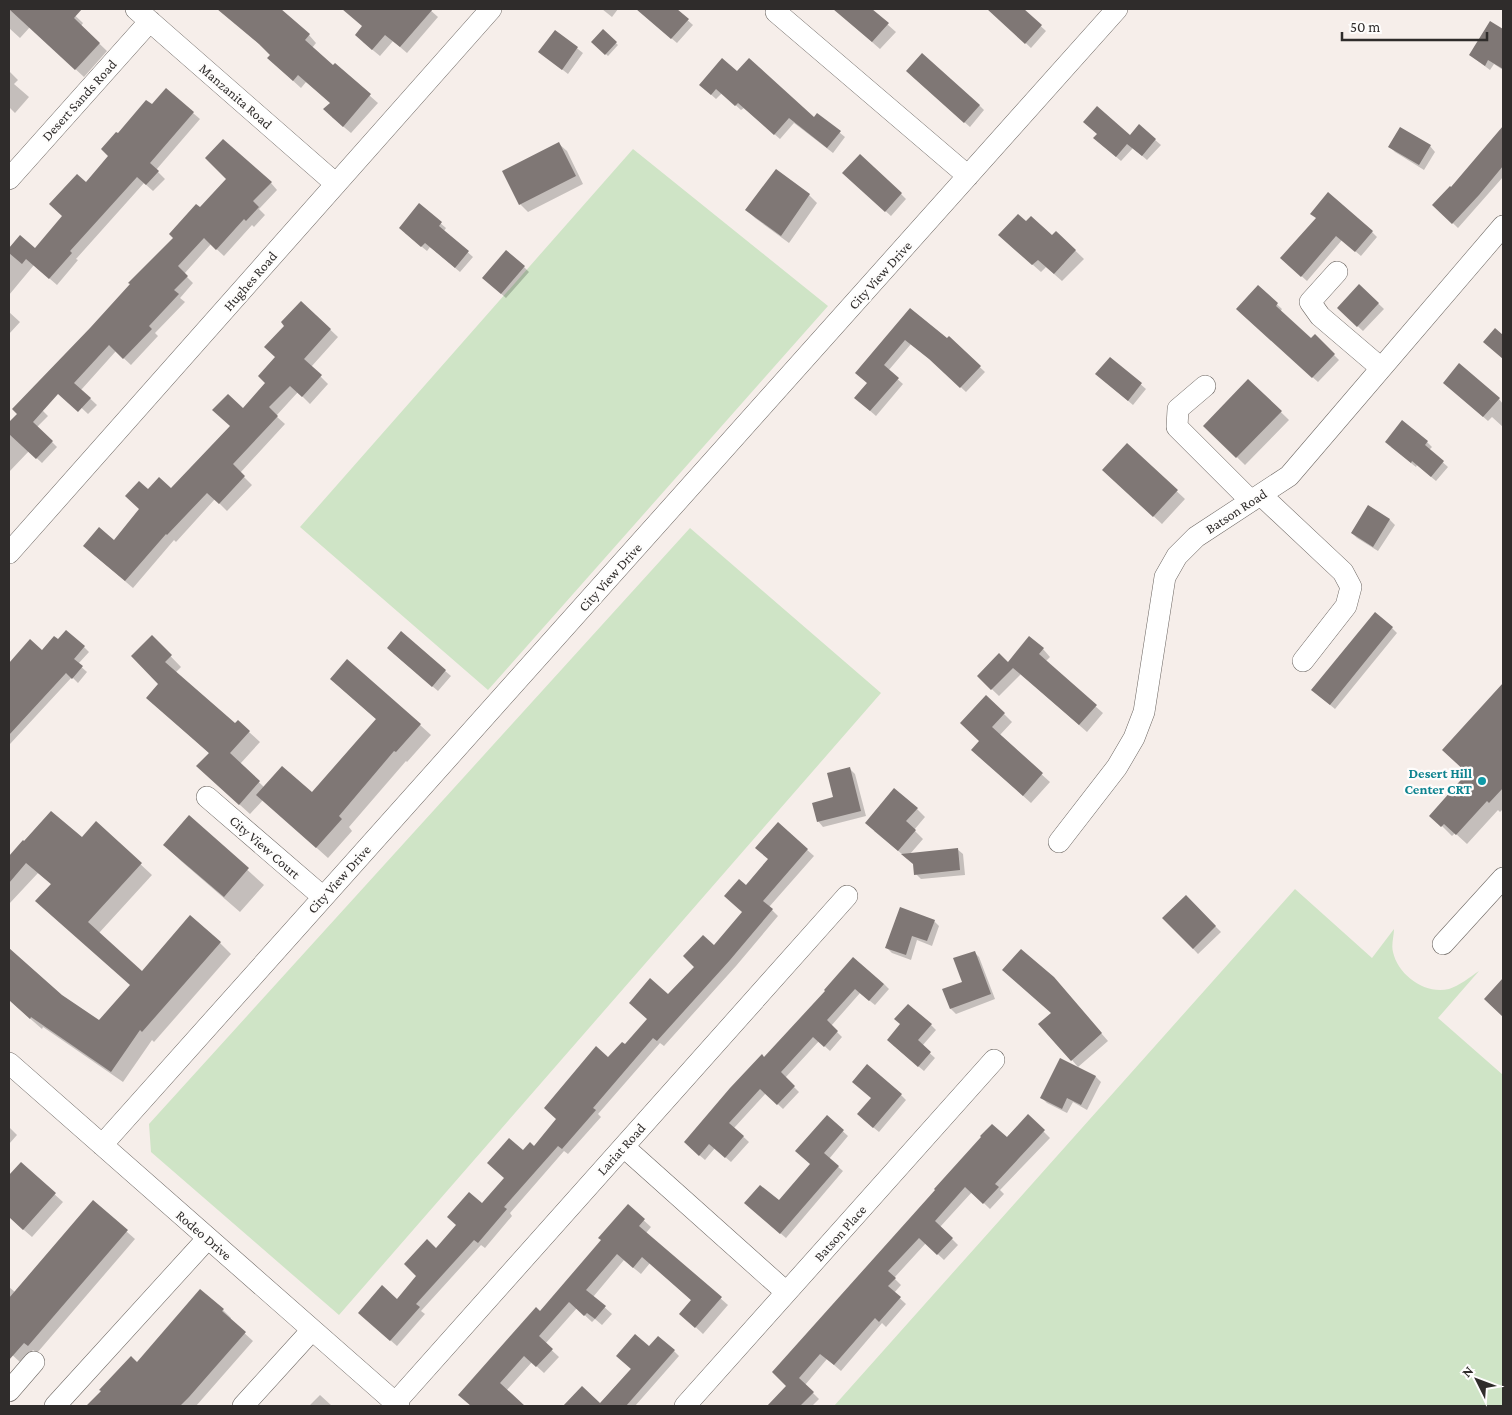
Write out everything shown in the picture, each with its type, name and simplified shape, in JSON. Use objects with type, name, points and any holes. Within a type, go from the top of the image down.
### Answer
[{"type":"street","name":"Hughes Road","points":[[9,553],[491,9]]},
{"type":"street","name":"City View Drive","points":[[102,1145],[1117,9]]},
{"type":"street","points":[[776,12],[968,176]]},
{"type":"street","name":"Manzanita Road","points":[[143,15],[336,184]]},
{"type":"street","name":"Desert Sands Road","points":[[9,179],[143,15]]},
{"type":"street","name":"Batson Road","points":[[1058,842],[1117,767],[1134,738],[1144,712],[1165,577],[1178,556],[1196,537],[1289,476],[1503,226]]},
{"type":"street","points":[[1337,272],[1310,302],[1320,316],[1381,368]]},
{"type":"street","points":[[1205,386],[1178,410],[1177,427],[1256,498],[1343,572],[1350,587],[1346,606],[1303,662]]},
{"type":"street","name":"City View Court","points":[[207,797],[323,897]]},
{"type":"street","points":[[1443,944],[1503,878]]},
{"type":"street","name":"Lariat Road","points":[[397,1404],[847,896]]},
{"type":"street","name":"Batson Place","points":[[685,1406],[994,1060]]},
{"type":"street","name":"Rodeo Drive","points":[[9,1063],[397,1404]]},
{"type":"street","points":[[624,1146],[786,1292]]},
{"type":"street","points":[[55,1406],[208,1238]]},
{"type":"street","points":[[243,1406],[312,1330]]},
{"type":"street","points":[[9,1391],[34,1362]]},
{"type":"green space","points":[[633,149],[828,306],[488,690],[300,527]]},
{"type":"green space","points":[[690,528],[881,693],[339,1315],[151,1152],[149,1124]]},
{"type":"green space","points":[[1295,889],[1372,958],[1394,929],[1392,949],[1396,960],[1400,968],[1407,975],[1422,986],[1440,990],[1449,989],[1461,984],[1479,971],[1438,1018],[1503,1075],[1503,1406],[834,1406]]},
{"type":"building","points":[[9,9],[82,9],[74,18],[100,43],[75,70]]},
{"type":"building","points":[[217,9],[281,9],[310,34],[305,40],[333,65],[335,63],[371,94],[343,127],[323,109],[330,103],[298,75],[293,81],[267,58],[270,55],[259,44]]},
{"type":"building","points":[[342,9],[433,9],[400,47],[385,35],[372,50],[355,35],[362,26]]},
{"type":"building","points":[[636,9],[677,9],[689,19],[671,39]]},
{"type":"building","points":[[833,9],[872,9],[889,23],[872,42]]},
{"type":"building","points":[[987,9],[1024,9],[1042,25],[1025,44]]},
{"type":"building","points":[[1490,21],[1503,29],[1503,69],[1488,60],[1485,66],[1469,55]]},
{"type":"building","points":[[603,29],[617,42],[605,55],[591,42]]},
{"type":"building","points":[[555,30],[578,47],[562,70],[538,52]]},
{"type":"building","points":[[922,53],[980,105],[964,123],[906,71]]},
{"type":"building","points":[[722,58],[737,71],[749,58],[814,117],[817,113],[841,131],[827,148],[789,118],[774,135],[738,103],[735,106],[716,89],[711,95],[699,85]]},
{"type":"building","points":[[166,88],[194,112],[150,163],[159,171],[146,185],[137,177],[70,251],[72,253],[49,279],[26,259],[22,264],[9,253],[9,248],[20,235],[35,248],[62,216],[49,204],[77,174],[86,182],[108,156],[101,149],[116,132],[118,133],[146,100],[152,104]]},
{"type":"building","points":[[1097,106],[1130,135],[1139,124],[1156,139],[1142,156],[1127,144],[1116,157],[1093,138],[1097,134],[1083,122]]},
{"type":"building","points":[[1503,126],[1503,166],[1452,224],[1432,205],[1451,187]]},
{"type":"building","points":[[1400,127],[1431,145],[1419,165],[1388,147]]},
{"type":"building","points":[[223,139],[272,182],[253,201],[259,207],[246,221],[244,219],[216,250],[204,238],[178,266],[188,276],[174,290],[179,294],[149,326],[152,329],[123,359],[109,345],[74,383],[91,398],[78,412],[58,394],[33,422],[53,441],[36,459],[9,434],[9,422],[17,414],[12,409],[90,328],[130,284],[128,283],[173,238],[169,234],[196,204],[200,207],[226,179],[205,158]]},
{"type":"building","points":[[559,142],[576,176],[519,205],[502,171]]},
{"type":"building","points":[[860,154],[902,193],[885,212],[842,173]]},
{"type":"building","points":[[776,169],[810,194],[781,236],[745,210]]},
{"type":"building","points":[[1328,192],[1373,231],[1355,252],[1336,236],[1301,277],[1280,258],[1316,218],[1310,214]]},
{"type":"building","points":[[419,203],[442,222],[439,226],[469,251],[455,268],[425,243],[421,247],[399,228]]},
{"type":"building","points":[[1018,214],[1026,221],[1031,216],[1052,235],[1056,231],[1076,250],[1054,274],[1038,260],[1032,265],[998,235]]},
{"type":"building","points":[[506,250],[525,266],[501,294],[482,278]]},
{"type":"building","points":[[1359,284],[1379,303],[1357,327],[1337,308]]},
{"type":"building","points":[[1258,285],[1278,303],[1276,306],[1311,338],[1315,334],[1335,354],[1312,378],[1236,309]]},
{"type":"building","points":[[301,301],[331,329],[304,359],[322,375],[302,397],[290,386],[269,407],[278,416],[233,464],[245,476],[219,504],[207,493],[166,534],[125,581],[83,546],[99,527],[114,540],[139,509],[125,496],[139,481],[148,489],[159,477],[171,488],[230,426],[212,410],[228,394],[243,408],[265,383],[258,376],[275,357],[264,347],[284,326],[281,322]]},
{"type":"building","points":[[910,308],[947,338],[949,336],[981,366],[960,388],[905,340],[884,365],[899,378],[870,411],[854,398],[867,383],[855,373]]},
{"type":"building","points":[[1495,328],[1503,335],[1503,359],[1483,342]]},
{"type":"building","points":[[1110,357],[1142,383],[1128,401],[1095,374]]},
{"type":"building","points":[[1459,363],[1500,398],[1483,417],[1443,383]]},
{"type":"building","points":[[1248,379],[1282,411],[1236,458],[1203,426]]},
{"type":"building","points":[[1402,420],[1428,441],[1425,445],[1444,461],[1431,477],[1385,442]]},
{"type":"building","points":[[1127,443],[1178,490],[1153,517],[1102,470]]},
{"type":"building","points":[[1368,505],[1390,519],[1373,547],[1351,533]]},
{"type":"building","points":[[1375,612],[1393,627],[1330,705],[1311,690]]},
{"type":"building","points":[[66,630],[85,646],[74,659],[83,666],[72,679],[66,673],[9,735],[9,663],[30,639],[42,650],[54,636],[58,639]]},
{"type":"building","points":[[401,631],[446,670],[432,687],[387,648]]},
{"type":"building","points":[[152,635],[172,655],[165,662],[235,723],[238,720],[250,731],[230,753],[260,781],[239,805],[196,766],[209,753],[146,698],[158,684],[131,656]]},
{"type":"building","points":[[1029,636],[1044,648],[1039,654],[1097,705],[1079,725],[1013,668],[991,690],[977,676],[999,653],[1008,662]]},
{"type":"building","points":[[347,659],[421,724],[396,752],[394,751],[339,816],[342,819],[316,848],[256,795],[282,766],[312,792],[376,719],[330,679]]},
{"type":"building","name":"Desert Hill Center CRT","points":[[1503,683],[1503,788],[1489,803],[1487,801],[1456,835],[1444,824],[1441,827],[1429,816],[1467,773],[1442,750]]},
{"type":"building","points":[[986,695],[1005,713],[992,727],[1043,773],[1023,796],[971,750],[979,741],[960,723]]},
{"type":"building","points":[[850,767],[861,811],[817,822],[812,803],[833,797],[827,773]]},
{"type":"building","points":[[894,788],[918,808],[906,821],[916,830],[898,851],[865,823]]},
{"type":"building","points":[[51,811],[82,837],[96,821],[142,863],[88,922],[142,971],[190,915],[221,942],[142,1032],[140,1030],[111,1072],[31,1017],[30,1019],[9,1000],[9,948],[62,995],[99,1020],[130,985],[35,901],[51,884],[26,863],[9,883],[9,856]]},
{"type":"building","points":[[189,815],[249,868],[224,897],[163,845]]},
{"type":"building","points":[[778,822],[808,849],[763,901],[773,909],[657,1041],[653,1038],[593,1108],[596,1110],[562,1149],[558,1146],[504,1207],[507,1209],[478,1243],[474,1240],[416,1304],[420,1307],[390,1341],[358,1313],[382,1285],[397,1299],[416,1276],[404,1264],[427,1239],[436,1248],[456,1225],[447,1217],[469,1192],[482,1203],[504,1178],[487,1163],[509,1138],[523,1150],[530,1142],[534,1146],[556,1119],[544,1108],[596,1046],[608,1057],[622,1042],[625,1044],[647,1019],[629,1003],[650,978],[668,994],[694,967],[683,956],[703,935],[714,945],[742,912],[724,896],[739,879],[746,885],[768,859],[755,848]]},
{"type":"building","points":[[958,848],[960,870],[914,875],[913,864],[901,854]]},
{"type":"building","points":[[1186,895],[1216,926],[1193,949],[1162,918]]},
{"type":"building","points":[[900,907],[935,920],[927,941],[912,936],[906,955],[885,948]]},
{"type":"building","points":[[1021,949],[1054,977],[1102,1033],[1071,1061],[1038,1024],[1051,1013],[1002,970]]},
{"type":"building","points":[[975,951],[991,994],[950,1009],[942,989],[962,982],[953,958]]},
{"type":"building","points":[[853,957],[884,984],[869,1001],[855,989],[827,1020],[838,1031],[824,1047],[813,1037],[781,1072],[795,1086],[777,1105],[760,1089],[729,1123],[744,1136],[725,1158],[709,1144],[699,1156],[684,1142],[730,1088],[762,1054],[764,1057],[825,991]]},
{"type":"building","points":[[1503,978],[1503,1017],[1484,999]]},
{"type":"building","points":[[908,1004],[932,1024],[918,1040],[931,1052],[918,1067],[887,1040],[900,1024],[894,1019]]},
{"type":"building","points":[[1060,1058],[1096,1076],[1081,1105],[1067,1098],[1062,1109],[1040,1098]]},
{"type":"building","points":[[867,1064],[902,1094],[873,1128],[857,1114],[871,1098],[852,1082]]},
{"type":"building","points":[[1028,1114],[1045,1130],[995,1184],[999,1187],[983,1204],[965,1187],[935,1221],[953,1238],[937,1255],[919,1238],[888,1271],[896,1278],[888,1286],[901,1297],[879,1322],[875,1318],[834,1365],[820,1354],[799,1378],[814,1392],[800,1406],[767,1406],[786,1386],[772,1372],[935,1190],[980,1136],[992,1124],[1007,1137]]},
{"type":"building","points":[[827,1115],[844,1130],[824,1153],[839,1166],[780,1234],[744,1203],[760,1185],[779,1200],[810,1164],[795,1151]]},
{"type":"building","points":[[21,1162],[56,1193],[23,1230],[9,1217],[9,1175]]},
{"type":"building","points":[[93,1200],[128,1230],[28,1346],[24,1343],[9,1360],[9,1298]]},
{"type":"building","points":[[628,1204],[645,1219],[639,1226],[722,1297],[695,1328],[679,1314],[691,1300],[642,1257],[633,1268],[617,1254],[586,1290],[606,1306],[595,1319],[587,1313],[584,1316],[569,1302],[539,1336],[553,1349],[536,1367],[524,1356],[500,1383],[525,1406],[471,1406],[458,1395],[536,1307],[540,1311],[601,1240],[598,1238]]},
{"type":"building","points":[[200,1289],[224,1309],[222,1311],[246,1332],[189,1397],[180,1406],[86,1406],[131,1356],[137,1362]]},
{"type":"building","points":[[635,1334],[649,1346],[658,1336],[675,1350],[626,1406],[563,1406],[582,1386],[600,1403],[631,1369],[616,1356]]},
{"type":"place","name":"Desert Hill Center CRT","points":[[1482,781]]}]
